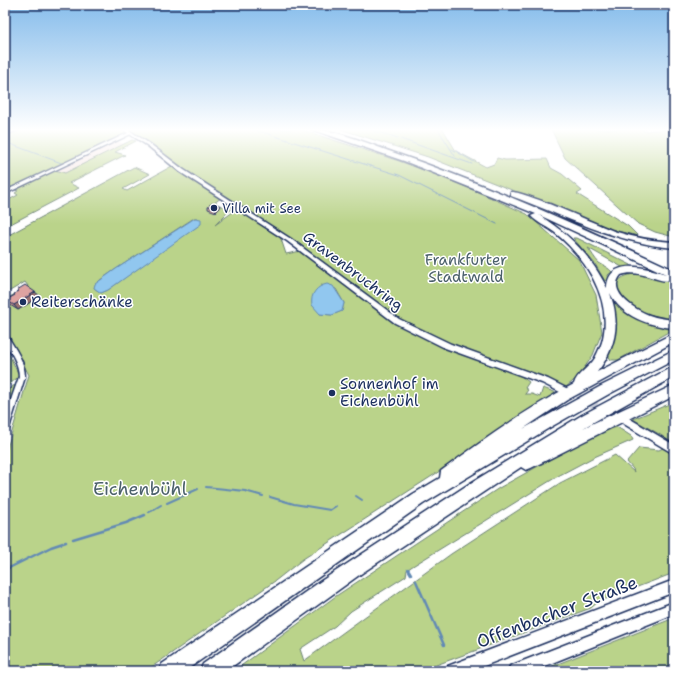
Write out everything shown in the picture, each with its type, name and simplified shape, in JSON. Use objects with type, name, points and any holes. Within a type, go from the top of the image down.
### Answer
[{"type":"highway","points":[[412,161],[460,178],[553,218],[674,274]]},
{"type":"highway","points":[[423,161],[539,202],[624,237],[652,244],[674,245]]},
{"type":"highway","points":[[460,178],[674,281]]},
{"type":"highway","points":[[487,184],[674,267]]},
{"type":"highway","points":[[418,499],[453,470],[483,448],[587,376],[603,352],[609,334],[610,321],[608,303],[604,289],[596,274],[576,248],[548,224],[517,206]]},
{"type":"highway","points":[[674,281],[654,273],[636,270],[619,273],[613,278],[612,284],[616,296],[629,309],[652,320],[674,324]]},
{"type":"highway","points":[[563,393],[674,337]]},
{"type":"highway","points":[[169,671],[418,499],[544,424],[605,390],[674,355]]},
{"type":"highway","points":[[210,671],[258,635],[386,546],[478,486],[572,428],[674,371]]},
{"type":"highway","points":[[478,486],[674,390]]},
{"type":"highway","points":[[646,404],[674,396]]},
{"type":"main road","name":"Offenbacher Straße","points":[[453,671],[674,586]]},
{"type":"main road","points":[[515,671],[674,608]]},
{"type":"street","points":[[5,193],[69,161]]},
{"type":"street","name":"Gravenbruchring","points":[[168,161],[289,240],[397,321],[448,346],[544,381],[563,393]]},
{"type":"street","points":[[5,337],[19,361],[22,370],[22,377],[5,428]]},
{"type":"street","points":[[626,421],[674,450]]},
{"type":"shaded area","points":[[75,161],[90,161],[65,173],[55,170]]},
{"type":"green space","points":[[5,161],[70,161],[5,191]]},
{"type":"green space","points":[[90,161],[114,161],[69,183],[79,188],[5,227],[5,202],[18,195],[15,193],[18,191],[15,190],[17,188],[55,170],[65,173]]},
{"type":"green space","name":"Frankfurter Stadtwald","points":[[169,161],[398,161],[453,181],[527,214],[579,260],[596,295],[602,332],[593,355],[578,377],[566,387],[465,351],[399,321],[291,240]]},
{"type":"green space","points":[[437,161],[474,161],[486,167],[494,164],[496,161],[548,161],[551,168],[562,174],[582,191],[577,194],[628,226],[638,236],[613,230]]},
{"type":"green space","points":[[568,161],[674,161],[674,237],[655,232],[638,224]]},
{"type":"green space","name":"Eichenbühl","points":[[172,166],[221,198],[214,203],[225,207],[229,203],[235,207],[225,214],[215,225],[237,209],[280,236],[286,254],[301,251],[393,321],[518,374],[529,382],[525,388],[528,390],[525,394],[532,394],[540,397],[543,388],[557,393],[527,415],[303,559],[275,581],[146,671],[5,671],[5,455],[29,375],[5,329],[5,315],[8,313],[5,310],[5,300],[28,286],[25,282],[5,294],[5,237],[134,167],[150,174],[123,189],[127,191]],"holes":[[[194,218],[198,218],[198,226],[176,240],[108,290],[101,293],[94,288],[100,280]],[[321,285],[336,289],[344,303],[342,311],[332,315],[320,314]]]},
{"type":"green space","points":[[573,238],[577,238],[631,265],[631,267],[622,267],[588,248],[599,263],[612,272],[608,275],[609,279],[605,281],[595,264]]},
{"type":"green space","points":[[642,273],[674,283],[674,319],[659,317],[644,312],[621,296],[617,285],[619,281],[623,277],[631,274]]},
{"type":"green space","points":[[613,302],[649,323],[672,330],[618,360],[611,360],[608,355]]},
{"type":"green space","points":[[5,346],[19,375],[5,388]]},
{"type":"green space","points":[[17,385],[5,421],[5,392]]},
{"type":"green space","points":[[674,402],[674,444],[633,419]]},
{"type":"green space","points":[[617,427],[631,436],[633,440],[592,458],[558,476],[411,567],[407,570],[406,576],[351,611],[335,626],[300,649],[304,661],[451,554],[560,483],[615,455],[634,472],[627,462],[639,448],[659,450],[665,447],[674,453],[674,573],[598,602],[591,608],[420,671],[234,671],[336,596],[499,488],[609,428]]},
{"type":"green space","points":[[674,618],[674,671],[540,671]]},
{"type":"water","points":[[195,218],[201,219],[201,224],[108,290],[101,293],[94,288],[95,284],[116,269]]},
{"type":"water","points":[[327,284],[333,286],[344,303],[342,311],[332,315],[320,314],[312,305],[312,297],[315,291]]},
{"type":"building","points":[[212,203],[219,205],[215,209],[208,206]]},
{"type":"building","points":[[25,285],[35,292],[14,305],[6,300],[15,295],[14,294],[19,291],[17,290]]},
{"type":"waterway","points":[[55,161],[64,164]]},
{"type":"waterway","points":[[353,161],[399,175],[497,224]]},
{"type":"waterway","points":[[462,161],[472,164]]},
{"type":"waterway","points":[[206,487],[245,491],[263,496]]},
{"type":"waterway","points":[[167,503],[198,489]]},
{"type":"waterway","points":[[356,496],[362,500]]},
{"type":"waterway","points":[[270,497],[294,504],[330,510],[336,506]]},
{"type":"waterway","points":[[151,511],[161,505]]},
{"type":"waterway","points":[[73,539],[126,523],[145,515]]},
{"type":"waterway","points":[[5,570],[51,547],[66,542]]},
{"type":"waterway","points":[[408,569],[411,574]]},
{"type":"waterway","points":[[416,581],[444,645]]},
{"type":"tunnel","points":[[567,392],[621,418]]},
{"type":"place","name":"Villa mit See","points":[[214,208]]},
{"type":"place","name":"Reiterschänke","points":[[23,302]]},
{"type":"place","name":"Sonnenhof im Eichenbühl","points":[[332,393]]}]
